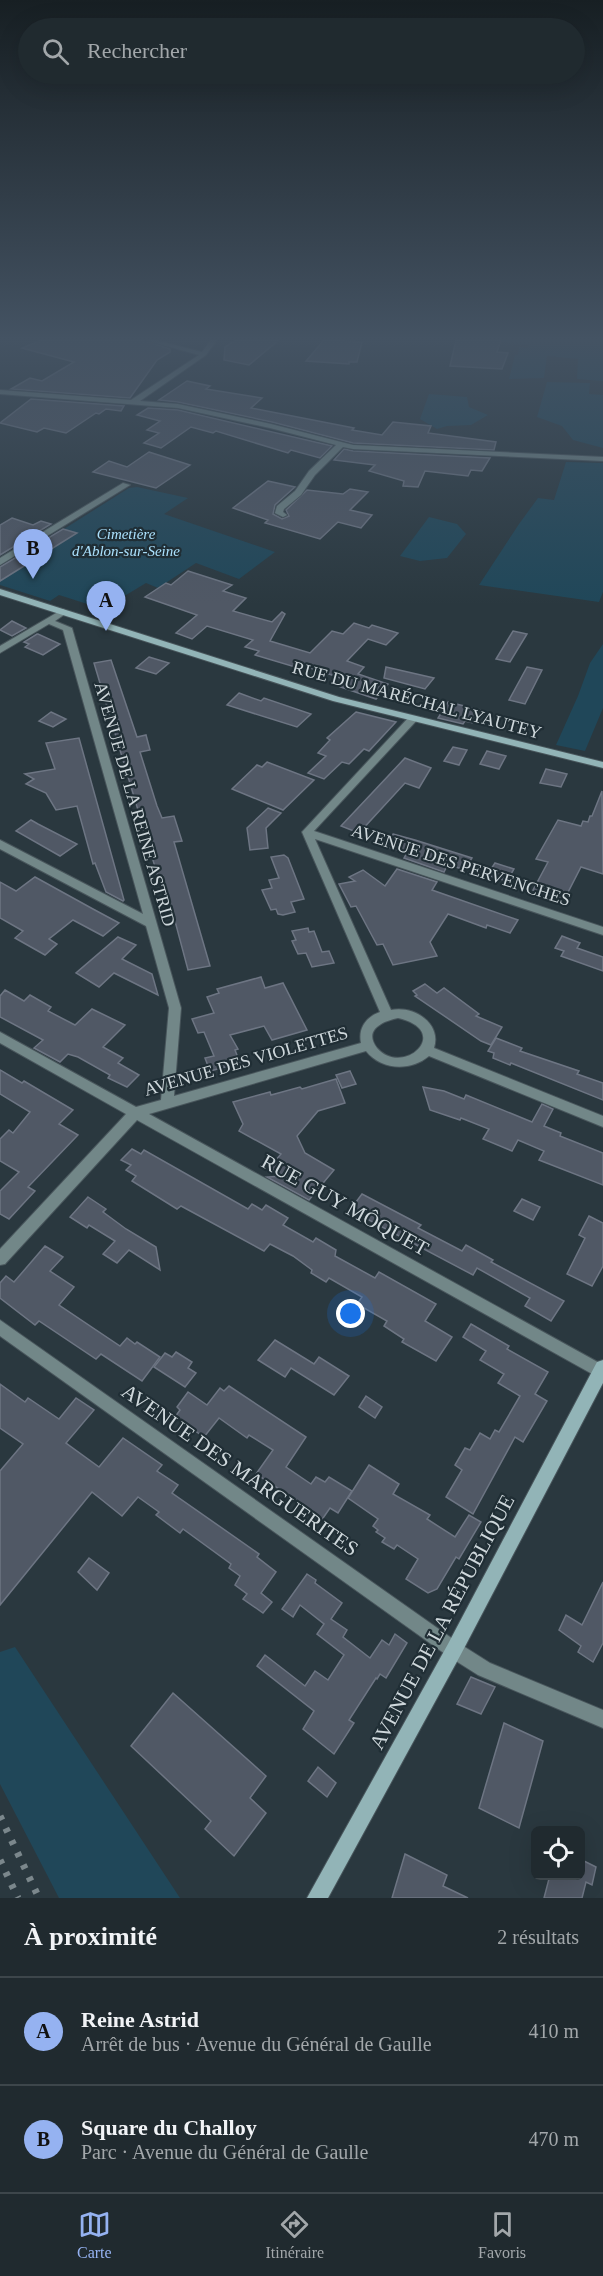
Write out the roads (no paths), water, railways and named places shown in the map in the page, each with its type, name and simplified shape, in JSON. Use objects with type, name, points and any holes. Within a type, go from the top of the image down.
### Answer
[{"type":"street","points":[[281,429],[353,447],[603,459]]},
{"type":"street","points":[[283,515],[279,513],[280,508],[298,493],[312,473],[341,444]]},
{"type":"street","points":[[0,562],[126,485]]},
{"type":"street","name":"RUE DU MARÉCHAL LYAUTEY","points":[[0,592],[336,699],[603,765]]},
{"type":"street","points":[[0,650],[63,612]]},
{"type":"street","name":"AVENUE DE LA REINE ASTRID","points":[[48,621],[67,628],[175,1008],[167,1102]]},
{"type":"street","points":[[387,1014],[307,832],[412,719]]},
{"type":"street","name":"AVENUE DES PERVENCHES","points":[[307,832],[603,931]]},
{"type":"street","points":[[0,844],[151,924]]},
{"type":"street","points":[[387,1014],[405,1015],[421,1021],[429,1030],[430,1039],[427,1050],[420,1057],[398,1063],[383,1060],[367,1046],[364,1036],[368,1026],[375,1019],[387,1014]]},
{"type":"street","name":"RUE GUY MÔQUET","points":[[0,1037],[602,1370]]},
{"type":"street","name":"AVENUE DES VIOLETTES","points":[[136,1112],[367,1046]]},
{"type":"street","points":[[427,1050],[603,1122]]},
{"type":"street","points":[[0,1259],[136,1112]]},
{"type":"street","name":"AVENUE DES MARGUERITES","points":[[0,1327],[454,1650],[484,1669],[603,1719]]},
{"type":"street","name":"AVENUE DE LA RÉPUBLIQUE","points":[[317,1898],[454,1650],[602,1370]]},
{"type":"railway","points":[[0,1816],[39,1898]]},
{"type":"railway","points":[[0,1860],[18,1898]]},
{"type":"place","name":"Square du Challoy","points":[[33,579]]},
{"type":"place","name":"Reine Astrid","points":[[106,631]]},
{"type":"park label","name":"Cimetière d'Ablon-sur-Seine","points":[[126,542]]}]
